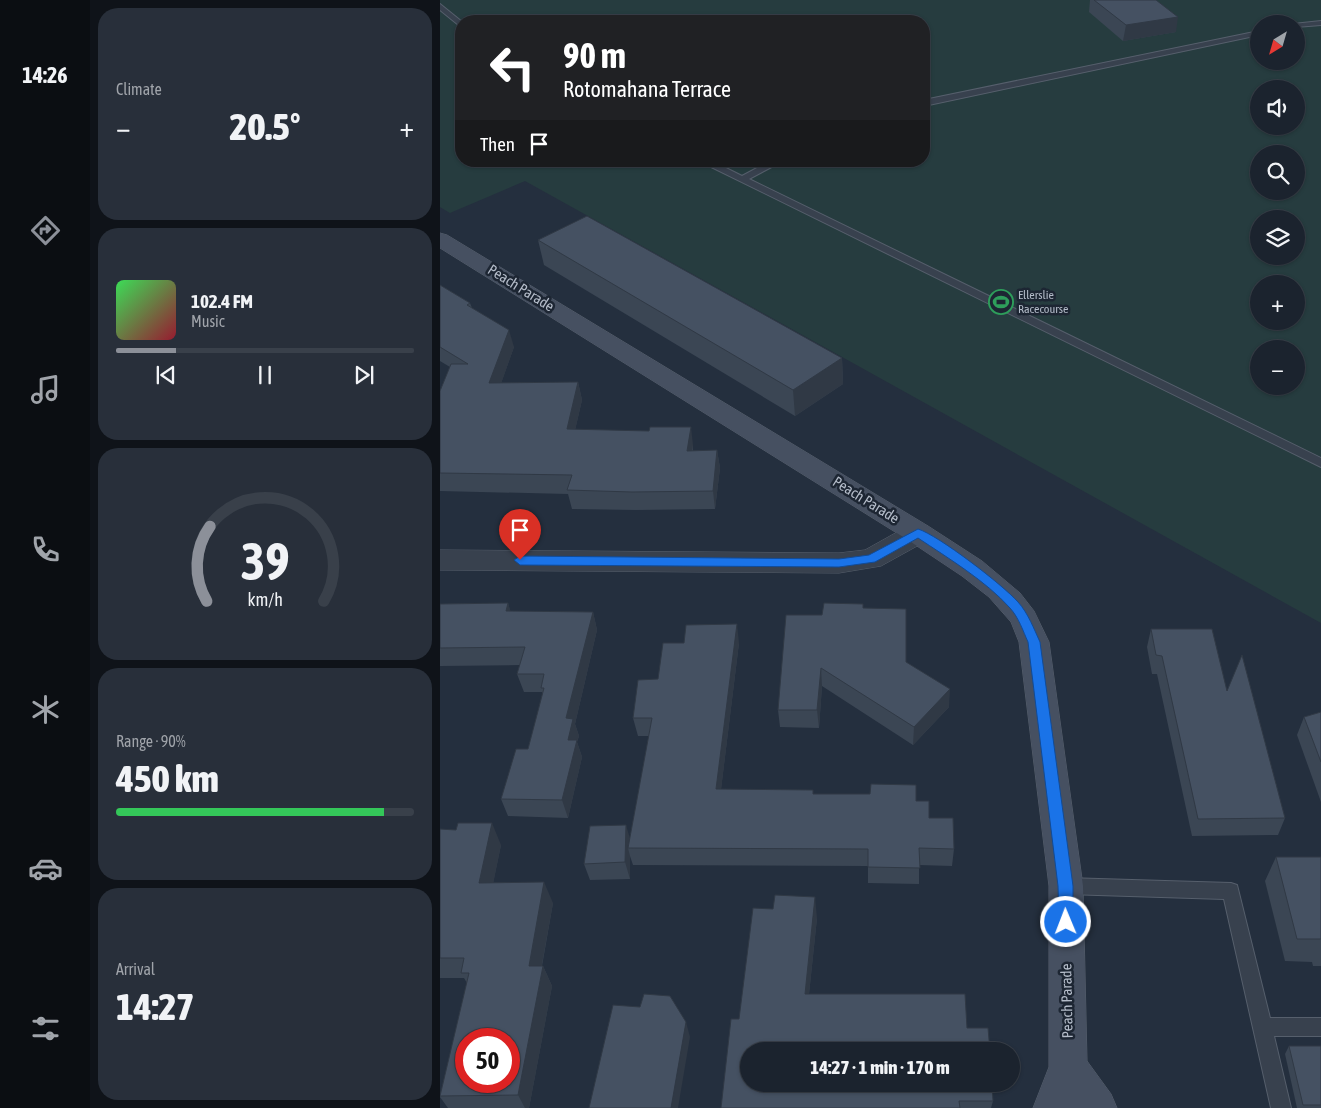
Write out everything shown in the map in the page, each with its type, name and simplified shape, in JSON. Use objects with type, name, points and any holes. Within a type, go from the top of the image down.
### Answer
[{"type":"main road","name":"Peach Parade","points":[[440,238],[918,533],[967,566],[1015,606],[1034,642],[1066,886],[1068,1066],[1053,1108]]},
{"type":"main road","points":[[1068,1066],[1097,1108]]},
{"type":"street","points":[[440,560],[839,563],[871,559],[918,533]]},
{"type":"lane","points":[[440,6],[455,19]]},
{"type":"lane","points":[[1305,24],[1321,23]]},
{"type":"lane","points":[[930,102],[1047,75],[1250,35]]},
{"type":"lane","points":[[717,167],[1321,463]]},
{"type":"lane","points":[[743,179],[766,167]]},
{"type":"lane","points":[[1066,886],[1231,891],[1281,1108]]},
{"type":"lane","points":[[1262,1028],[1321,1027]]},
{"type":"green space","name":"Ellerslie Racecourse","points":[[440,0],[1321,0],[1321,623],[525,181],[450,213],[440,207]]},
{"type":"building","points":[[1094,0],[1156,0],[1178,17],[1126,25]]},
{"type":"building","points":[[587,216],[842,358],[793,390],[538,240]]},
{"type":"building","points":[[440,285],[470,303],[467,305],[509,330],[489,383],[578,382],[567,429],[649,431],[650,427],[691,427],[687,451],[717,450],[713,491],[632,492],[567,490],[572,475],[440,473],[440,391],[451,364],[468,364],[440,347]]},
{"type":"building","points":[[508,603],[506,611],[593,612],[566,718],[573,719],[568,740],[577,740],[562,800],[501,799],[516,749],[528,749],[544,688],[541,688],[544,674],[517,674],[525,647],[440,648],[440,604]]},
{"type":"building","points":[[824,603],[863,604],[863,608],[906,609],[906,662],[950,689],[914,727],[821,668],[817,710],[778,710],[786,615],[822,615]]},
{"type":"building","points":[[737,624],[716,789],[813,790],[813,794],[870,794],[871,784],[916,785],[916,801],[929,801],[929,818],[953,818],[954,849],[919,848],[920,868],[868,867],[868,849],[628,848],[652,718],[633,718],[638,680],[658,679],[663,643],[684,643],[686,625]]},
{"type":"building","points":[[1151,629],[1212,629],[1227,691],[1242,655],[1285,818],[1198,819],[1162,656],[1156,655]]},
{"type":"building","points":[[1321,712],[1321,762],[1304,717]]},
{"type":"building","points":[[458,823],[492,823],[479,883],[544,882],[529,966],[543,966],[520,1085],[520,1028],[456,1028],[469,973],[461,973],[464,958],[440,958],[440,829],[456,830]]},
{"type":"building","points":[[626,825],[625,862],[584,864],[590,826]]},
{"type":"building","points":[[1276,857],[1321,857],[1321,939],[1297,939]]},
{"type":"building","points":[[775,895],[815,897],[805,994],[965,994],[967,1028],[988,1028],[989,1042],[740,1042],[740,1092],[992,1092],[993,1101],[959,1101],[960,1108],[721,1108],[731,1019],[739,1019],[753,908],[773,909]]},
{"type":"building","points":[[644,994],[670,996],[686,1022],[671,1108],[589,1108],[613,1005],[640,1007]]},
{"type":"building","points":[[455,1032],[455,1093],[518,1093],[518,1095],[440,1096]]},
{"type":"building","points":[[1289,1046],[1321,1046],[1321,1105],[1303,1105]]},
{"type":"place","name":"Ellerslie Racecourse","points":[[1001,302]]},
{"type":"route","points":[[520,560],[839,563],[871,559],[918,533],[994,586],[1020,612],[1034,642],[1066,886],[1066,922]]}]
